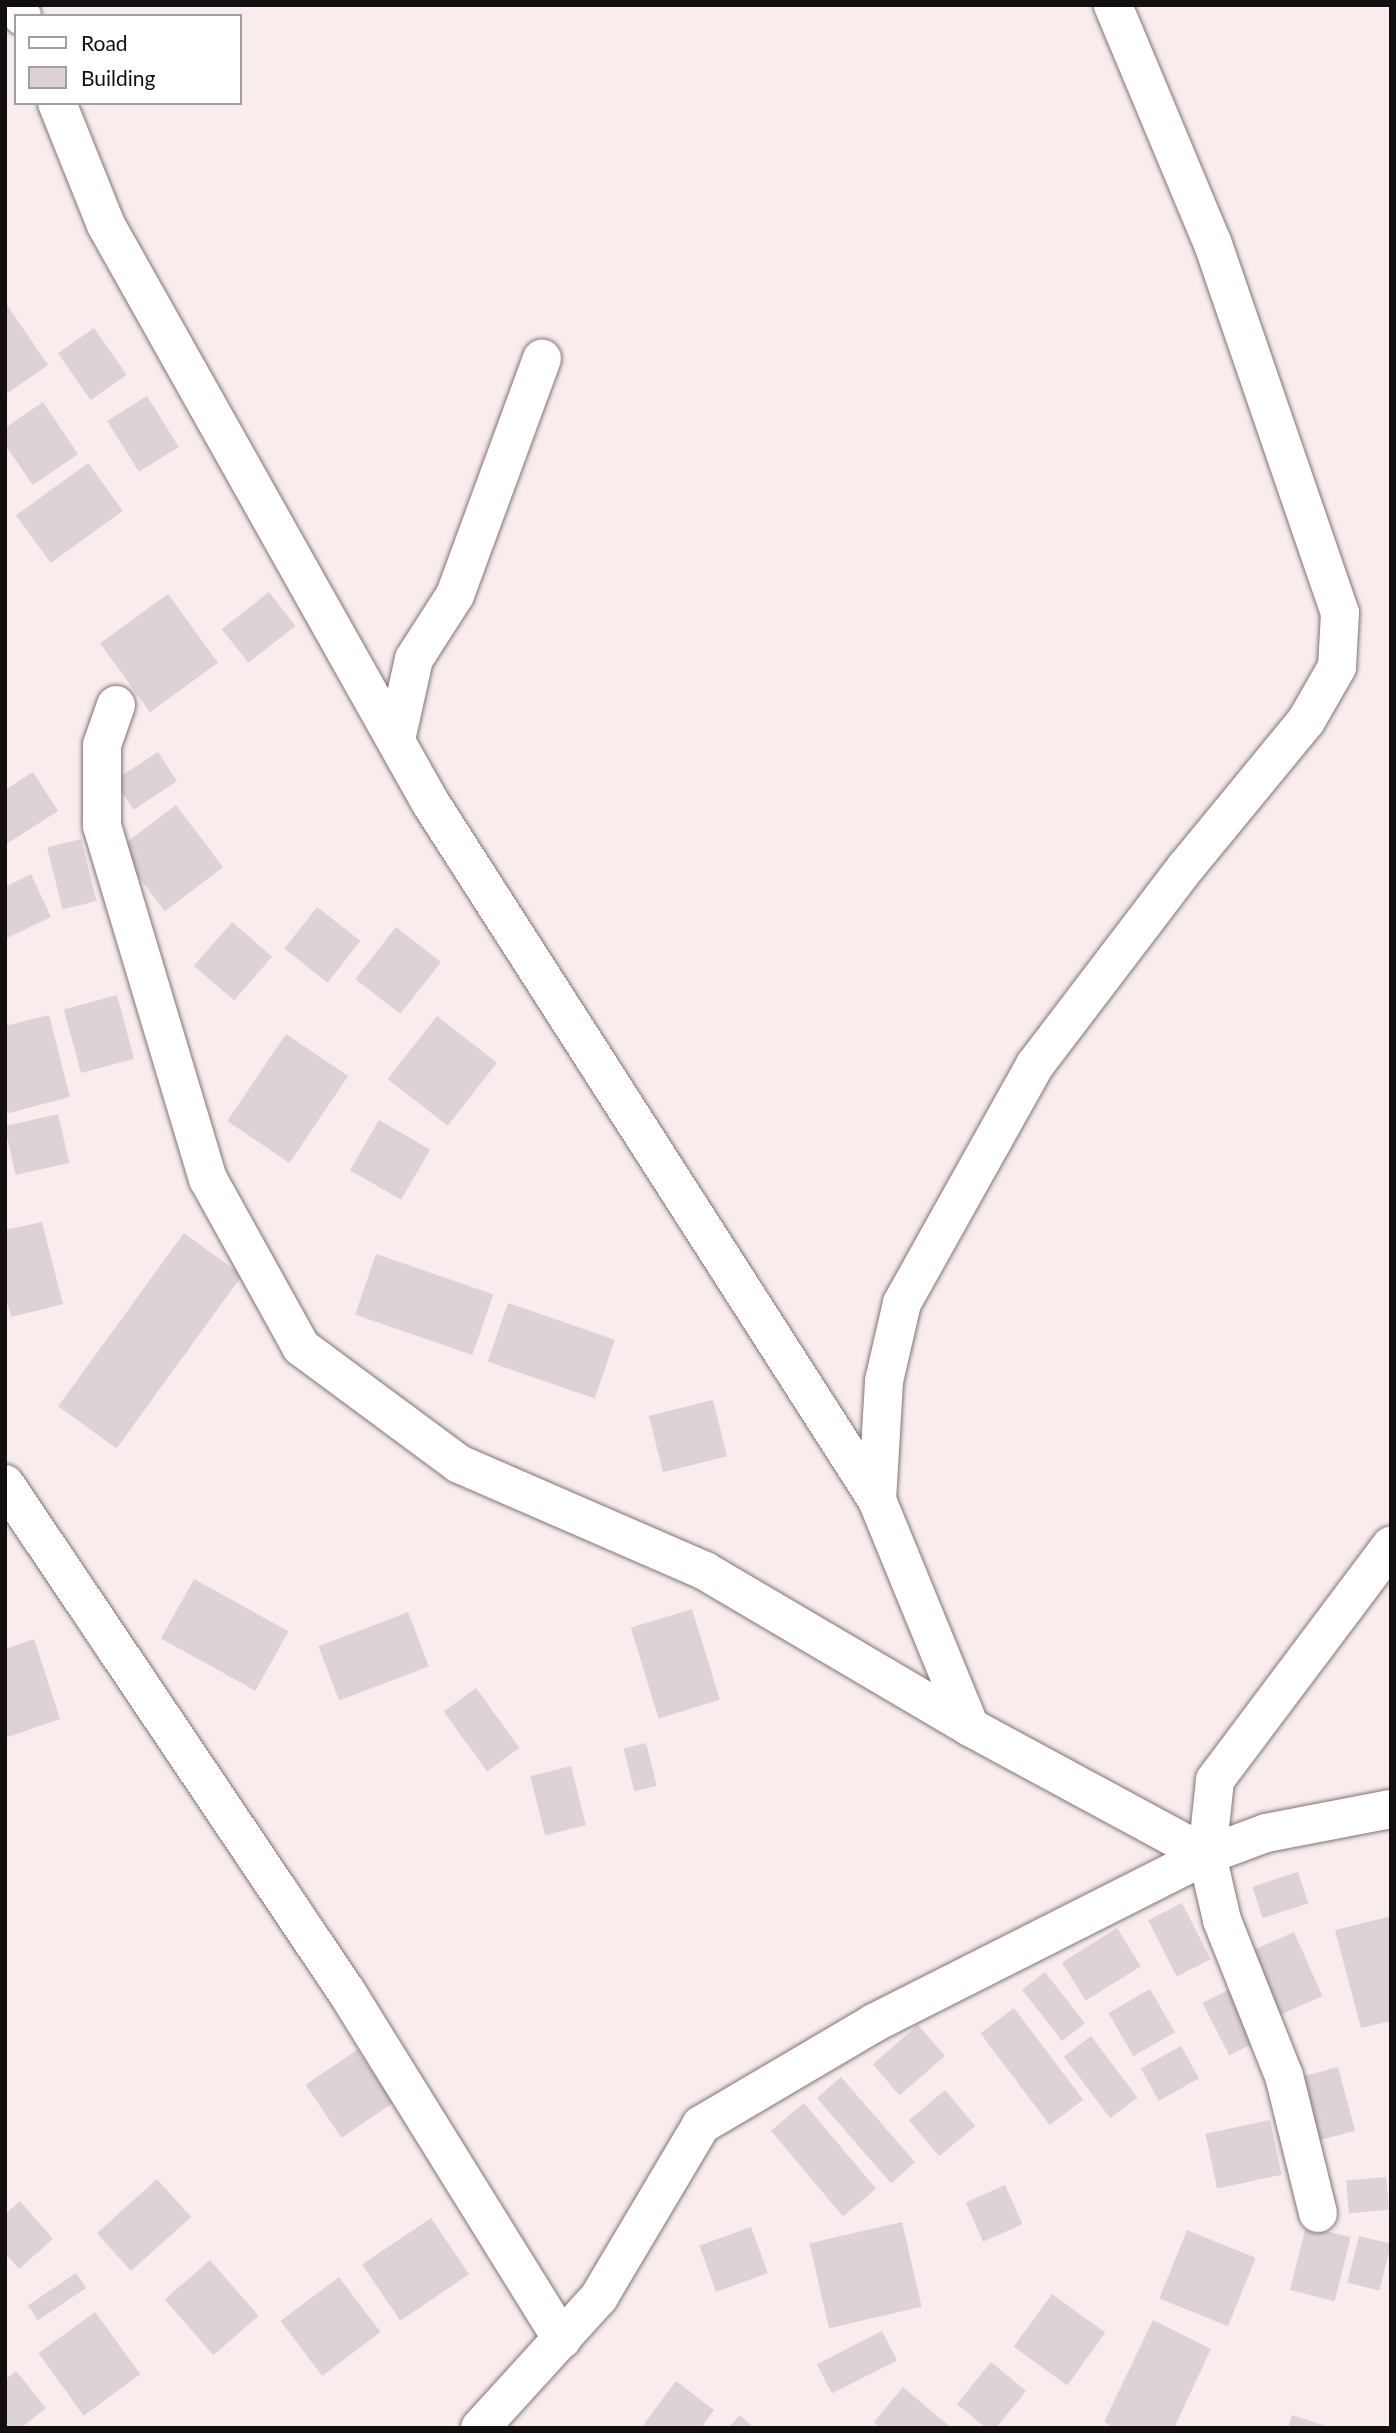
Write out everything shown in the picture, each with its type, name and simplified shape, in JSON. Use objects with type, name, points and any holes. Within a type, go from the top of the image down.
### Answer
[{"type":"street","points":[[877,1500],[884,1381],[902,1303],[1035,1065],[1186,867],[1306,721],[1337,667],[1340,613],[1212,242],[1113,5]]},
{"type":"street","points":[[58,105],[106,225],[430,802],[877,1500],[970,1727]]},
{"type":"street","points":[[396,740],[414,659],[455,595],[542,359]]},
{"type":"street","points":[[116,705],[102,745],[102,825],[208,1179],[301,1347],[459,1464],[705,1571],[970,1727],[1207,1855]]},
{"type":"street","points":[[5,1484],[346,1991],[562,2339]]},
{"type":"street","points":[[1318,2213],[1284,2076],[1222,1920],[1207,1855],[1215,1780],[1391,1546]]},
{"type":"street","points":[[497,2419],[600,2297],[701,2125],[874,2024],[1207,1855],[1266,1833],[1391,1809]]},
{"type":"building","points":[[5,302],[48,365],[5,395]]},
{"type":"building","points":[[94,328],[127,375],[91,400],[58,353]]},
{"type":"building","points":[[147,396],[179,447],[139,472],[107,421]]},
{"type":"building","points":[[43,402],[78,454],[33,485],[5,445],[5,428]]},
{"type":"building","points":[[88,463],[123,511],[51,563],[16,515]]},
{"type":"building","points":[[269,592],[295,626],[248,663],[222,629]]},
{"type":"building","points":[[168,594],[218,663],[150,712],[100,643]]},
{"type":"building","points":[[158,752],[177,781],[133,810],[114,780]]},
{"type":"building","points":[[33,772],[58,811],[5,845],[5,790]]},
{"type":"building","points":[[176,805],[223,867],[165,911],[118,849]]},
{"type":"building","points":[[81,839],[96,901],[63,910],[47,847]]},
{"type":"building","points":[[31,874],[51,917],[5,939],[5,887]]},
{"type":"building","points":[[317,907],[360,941],[328,983],[284,949]]},
{"type":"building","points":[[232,922],[272,957],[234,1001],[194,966]]},
{"type":"building","points":[[396,927],[441,962],[400,1014],[355,979]]},
{"type":"building","points":[[117,995],[134,1059],[81,1073],[64,1009]]},
{"type":"building","points":[[49,1015],[70,1097],[5,1114],[5,1026]]},
{"type":"building","points":[[437,1016],[497,1063],[448,1126],[388,1079]]},
{"type":"building","points":[[286,1034],[348,1076],[289,1163],[227,1121]]},
{"type":"building","points":[[58,1114],[69,1163],[16,1175],[5,1126]]},
{"type":"building","points":[[379,1120],[430,1150],[401,1200],[350,1170]]},
{"type":"building","points":[[42,1222],[63,1304],[11,1317],[5,1295],[5,1230]]},
{"type":"building","points":[[184,1233],[242,1275],[116,1448],[58,1406]]},
{"type":"building","points":[[376,1254],[493,1294],[472,1355],[355,1315]]},
{"type":"building","points":[[508,1303],[615,1340],[595,1398],[488,1362]]},
{"type":"building","points":[[713,1400],[727,1456],[663,1472],[649,1416]]},
{"type":"building","points":[[194,1579],[288,1631],[255,1691],[161,1638]]},
{"type":"building","points":[[692,1609],[720,1700],[659,1719],[631,1628]]},
{"type":"building","points":[[408,1612],[429,1666],[339,1701],[318,1646]]},
{"type":"building","points":[[34,1639],[60,1719],[5,1738],[5,1649]]},
{"type":"building","points":[[476,1688],[519,1748],[487,1771],[444,1712]]},
{"type":"building","points":[[646,1743],[657,1786],[634,1791],[624,1749]]},
{"type":"building","points":[[571,1766],[586,1825],[545,1835],[530,1776]]},
{"type":"building","points":[[1298,1872],[1308,1903],[1263,1918],[1252,1887]]},
{"type":"building","points":[[1182,1903],[1211,1959],[1177,1976],[1148,1920]]},
{"type":"building","points":[[1391,1916],[1391,2021],[1361,2028],[1335,1930]]},
{"type":"building","points":[[1117,1928],[1141,1966],[1086,2001],[1062,1962]]},
{"type":"building","points":[[1294,1932],[1322,1996],[1271,2019],[1243,1955]]},
{"type":"building","points":[[1045,1972],[1085,2023],[1062,2041],[1022,1990]]},
{"type":"building","points":[[1232,1988],[1259,2041],[1229,2056],[1203,2003]]},
{"type":"building","points":[[1150,1989],[1175,2032],[1133,2056],[1108,2013]]},
{"type":"building","points":[[1014,2008],[1083,2100],[1050,2125],[980,2033]]},
{"type":"building","points":[[918,2025],[945,2056],[900,2095],[873,2064]]},
{"type":"building","points":[[1091,2036],[1137,2097],[1110,2118],[1064,2056]]},
{"type":"building","points":[[1181,2046],[1199,2078],[1159,2101],[1141,2068]]},
{"type":"building","points":[[357,2050],[393,2103],[341,2138],[306,2085]]},
{"type":"building","points":[[1338,2067],[1355,2131],[1316,2141],[1299,2077]]},
{"type":"building","points":[[841,2077],[915,2162],[891,2183],[817,2098]]},
{"type":"building","points":[[945,2090],[975,2126],[939,2156],[909,2120]]},
{"type":"building","points":[[804,2103],[876,2189],[843,2216],[771,2131]]},
{"type":"building","points":[[1270,2120],[1282,2175],[1217,2188],[1205,2134]]},
{"type":"building","points":[[1386,2177],[1389,2210],[1349,2213],[1346,2180]]},
{"type":"building","points":[[157,2179],[191,2217],[131,2271],[97,2233]]},
{"type":"building","points":[[1005,2185],[1022,2224],[983,2242],[966,2202]]},
{"type":"building","points":[[20,2201],[53,2239],[19,2269],[5,2253],[5,2214]]},
{"type":"building","points":[[431,2218],[469,2274],[400,2321],[362,2264]]},
{"type":"building","points":[[902,2222],[922,2307],[829,2328],[809,2243]]},
{"type":"building","points":[[1306,2226],[1351,2237],[1335,2301],[1290,2290]]},
{"type":"building","points":[[751,2227],[768,2273],[716,2292],[699,2246]]},
{"type":"building","points":[[1187,2230],[1256,2258],[1228,2326],[1159,2299]]},
{"type":"building","points":[[1359,2236],[1391,2244],[1379,2291],[1347,2283]]},
{"type":"building","points":[[210,2260],[259,2316],[213,2355],[165,2299]]},
{"type":"building","points":[[76,2273],[86,2288],[38,2320],[28,2305]]},
{"type":"building","points":[[339,2277],[381,2332],[322,2376],[281,2321]]},
{"type":"building","points":[[1052,2294],[1105,2333],[1067,2385],[1014,2347]]},
{"type":"building","points":[[95,2312],[140,2374],[84,2415],[38,2353]]},
{"type":"building","points":[[1153,2320],[1211,2349],[1174,2428],[1115,2428],[1104,2422]]},
{"type":"building","points":[[882,2331],[897,2360],[832,2394],[817,2364]]},
{"type":"building","points":[[991,2362],[1026,2391],[996,2428],[986,2428],[957,2404]]},
{"type":"building","points":[[16,2371],[46,2408],[21,2428],[5,2428],[5,2380]]},
{"type":"building","points":[[676,2381],[714,2410],[701,2428],[641,2428]]},
{"type":"building","points":[[903,2387],[949,2426],[880,2428],[874,2422]]},
{"type":"building","points":[[740,2415],[754,2428],[728,2428]]},
{"type":"building","points":[[1292,2415],[1329,2427],[1329,2428],[1288,2428]]}]
